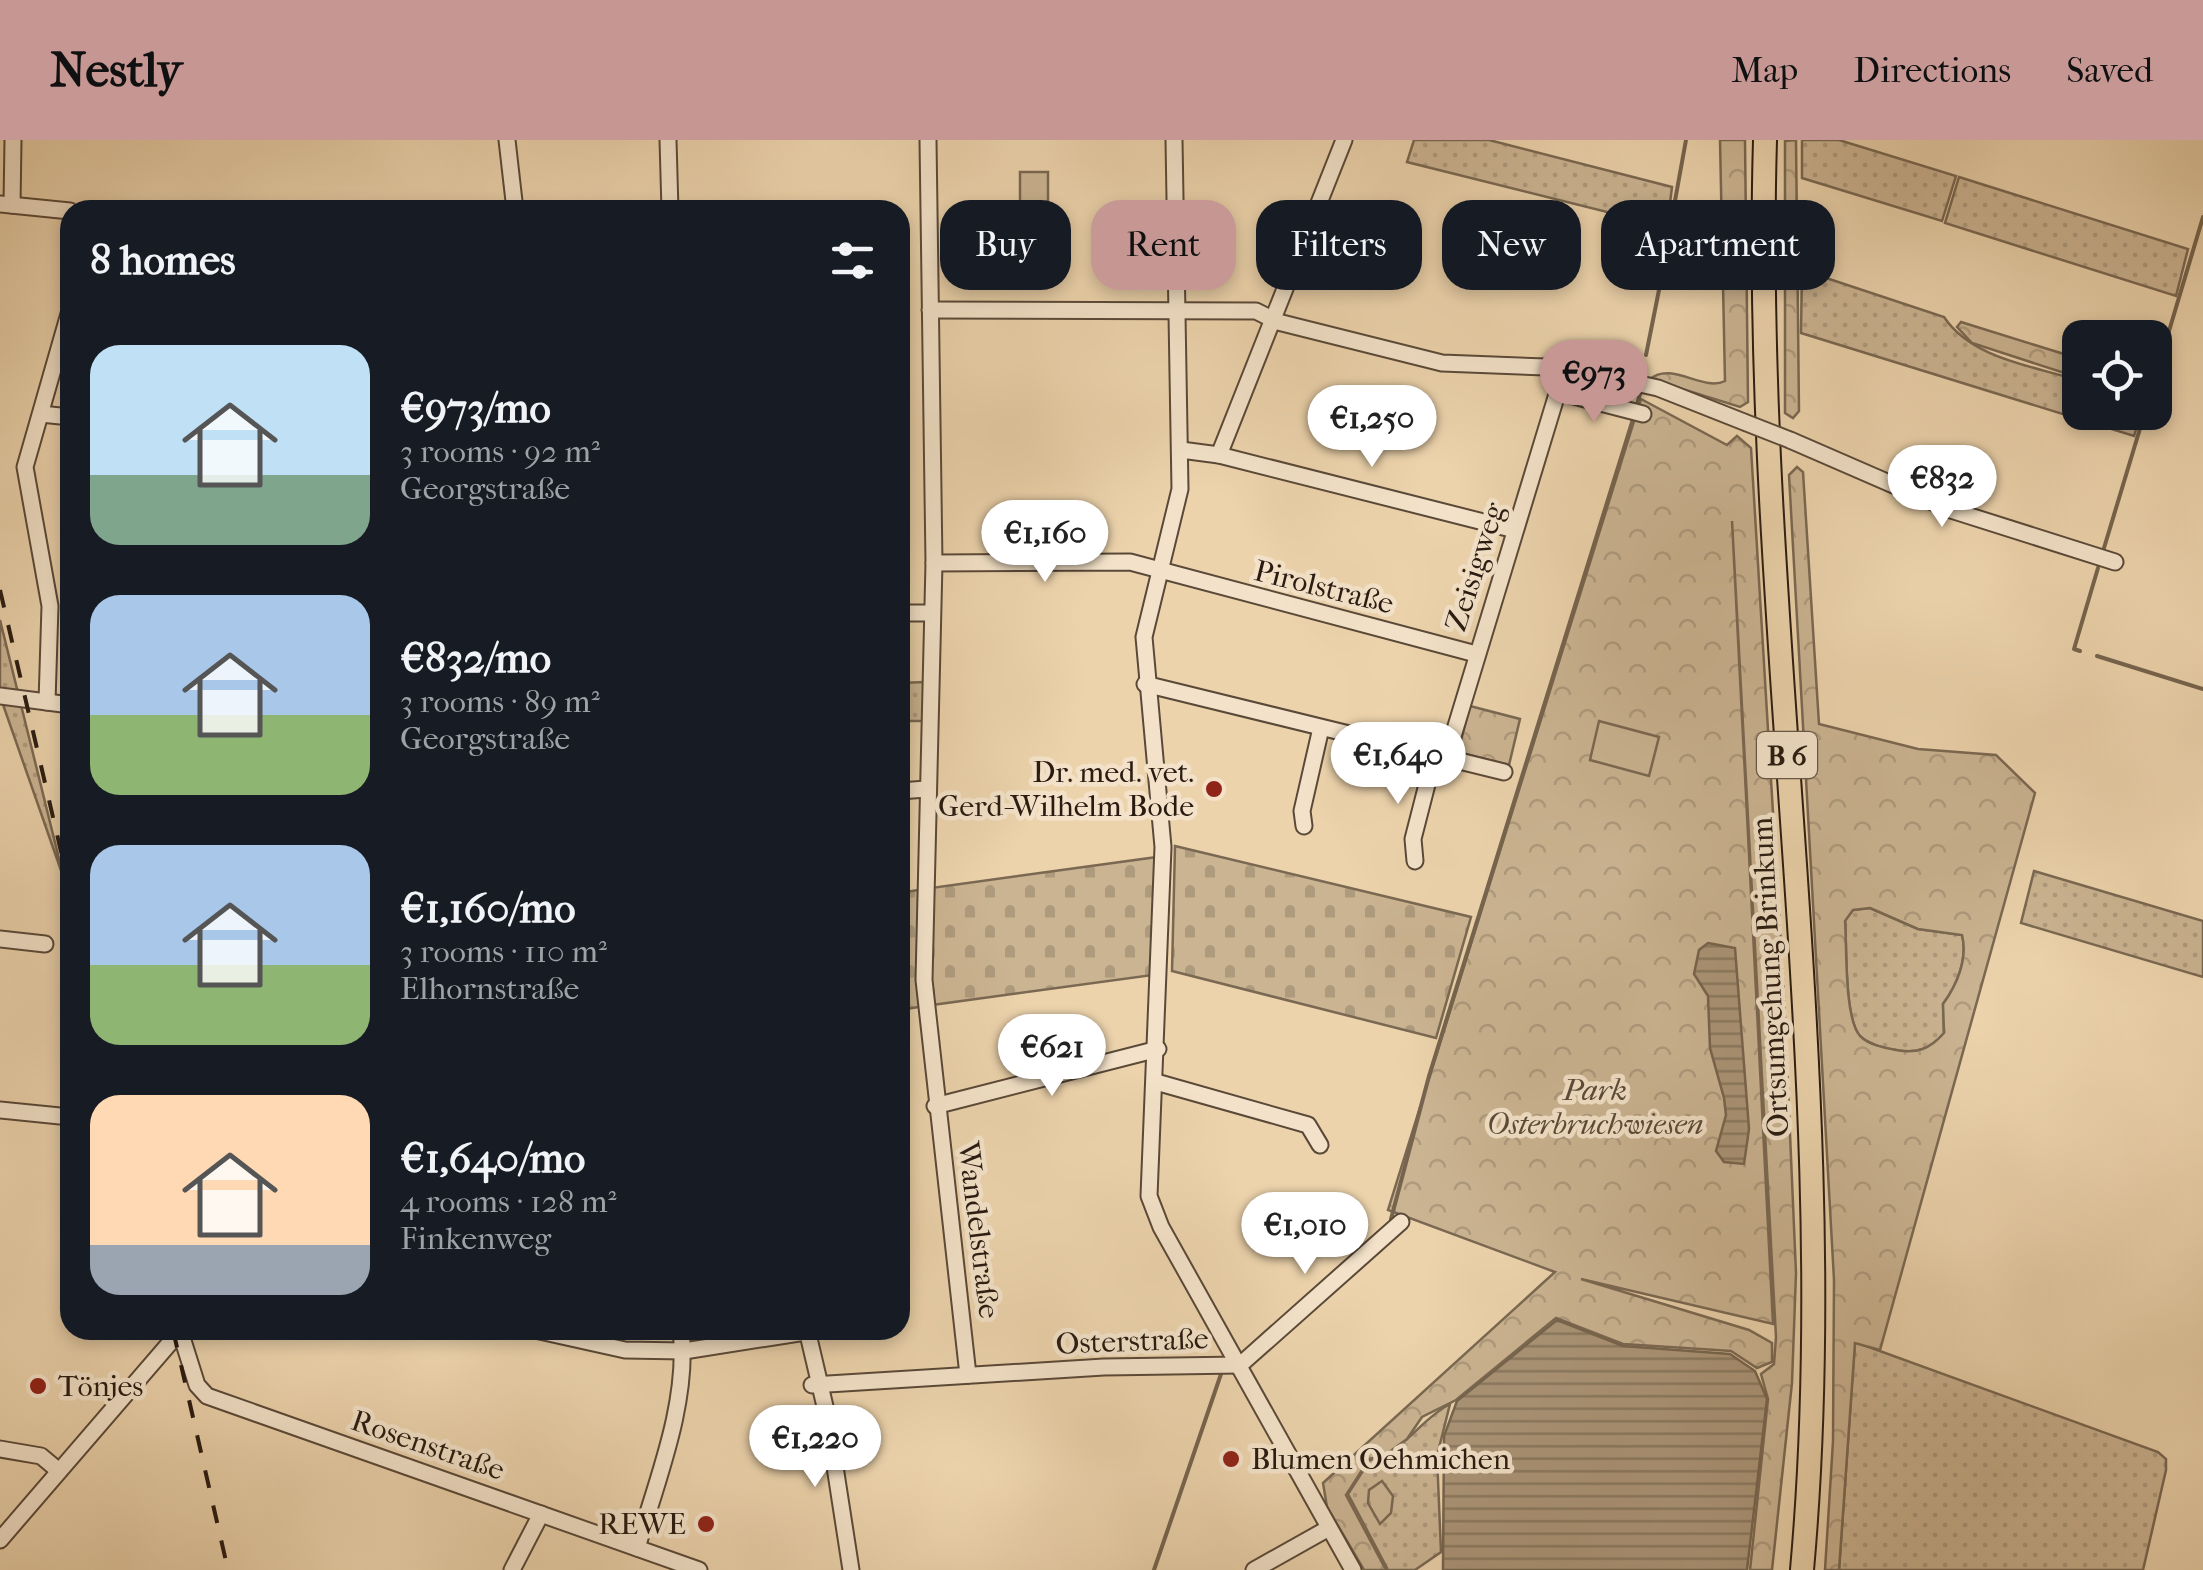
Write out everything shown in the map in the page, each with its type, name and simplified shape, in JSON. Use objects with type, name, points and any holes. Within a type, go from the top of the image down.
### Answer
[{"type":"highway","name":"Ortsumgehung Brinkum","points":[[1765,140],[1771,511],[1811,1195],[1812,1383],[1802,1570]]},
{"type":"street","points":[[13,140],[6,205],[60,211]]},
{"type":"street","points":[[507,140],[514,200]]},
{"type":"street","points":[[668,140],[670,200]]},
{"type":"street","name":"Wandelstraße","points":[[928,140],[934,563],[924,980],[935,1106],[968,1375]]},
{"type":"street","points":[[1174,140],[1180,489],[1144,638],[1144,684],[1163,837],[1158,1048],[1149,1196],[1161,1227],[1353,1570]]},
{"type":"street","points":[[1219,455],[1270,318],[1344,140]]},
{"type":"street","points":[[930,310],[1256,311],[1442,363],[1564,372],[1658,388],[1951,510],[2115,562]]},
{"type":"street","points":[[47,702],[50,624],[25,467],[60,345]]},
{"type":"street","name":"Zeisigweg","points":[[1415,861],[1413,839],[1476,654],[1564,372]]},
{"type":"street","points":[[1558,392],[1642,414]]},
{"type":"street","points":[[40,414],[60,416]]},
{"type":"street","points":[[1181,450],[1219,455],[1515,530]]},
{"type":"street","name":"Pirolstraße","points":[[934,563],[1130,562],[1476,654]]},
{"type":"street","points":[[910,613],[930,613]]},
{"type":"street","points":[[50,624],[60,625]]},
{"type":"street","points":[[1144,684],[1504,772]]},
{"type":"street","points":[[0,696],[60,703]]},
{"type":"street","points":[[1304,826],[1302,811],[1321,728]]},
{"type":"street","points":[[910,790],[926,789]]},
{"type":"street","points":[[0,939],[45,944]]},
{"type":"street","points":[[935,1106],[1158,1048]]},
{"type":"street","points":[[1156,1082],[1308,1125],[1320,1145]]},
{"type":"street","points":[[0,1110],[60,1116]]},
{"type":"street","name":"Osterstraße","points":[[816,1385],[1240,1365],[1400,1222]]},
{"type":"street","points":[[0,1540],[171,1340]]},
{"type":"street","name":"Rosenstraße","points":[[183,1340],[197,1385],[207,1396],[699,1570]]},
{"type":"street","points":[[580,1340],[625,1350],[684,1351],[749,1340]]},
{"type":"street","points":[[637,1548],[669,1442],[683,1340]]},
{"type":"street","points":[[804,1340],[827,1434],[851,1570]]},
{"type":"street","points":[[0,1449],[41,1456],[59,1471]]},
{"type":"street","points":[[512,1570],[541,1514]]},
{"type":"street","points":[[1254,1570],[1328,1528]]},
{"type":"street","points":[[847,1536],[862,1570]]},
{"type":"green space","points":[[1414,140],[1489,140],[1672,187],[1670,200],[1601,200],[1601,210],[1581,206],[1581,200],[1559,200],[1407,162]]},
{"type":"green space","points":[[1720,140],[1745,140],[1746,200],[1721,200]]},
{"type":"green space","points":[[1796,140],[1797,200],[1785,200],[1785,141]]},
{"type":"green space","points":[[1802,140],[1839,140],[1956,176],[1942,221],[1802,178]]},
{"type":"green space","points":[[1020,172],[1048,172],[1048,200],[1020,200]]},
{"type":"green space","points":[[1959,177],[2188,249],[2176,296],[1945,223]]},
{"type":"green space","points":[[1835,281],[1944,317],[1956,331],[1987,352],[2062,376],[2062,414],[1801,333],[1802,290],[1835,290]]},
{"type":"green space","points":[[1723,290],[1747,290],[1748,402],[1740,407],[1650,379],[1668,373],[1707,383],[1725,381]]},
{"type":"green space","points":[[1785,290],[1798,290],[1799,411],[1793,418],[1785,413]]},
{"type":"green space","points":[[1961,322],[2062,353],[2062,372],[1972,343],[1957,327]]},
{"type":"green space","name":"Park Osterbruchwiesen","points":[[1641,399],[1727,445],[1737,436],[1751,448],[1784,995],[1796,1273],[1792,1383],[1772,1570],[1750,1570],[1768,1399],[1761,1374],[1774,1364],[1776,1337],[1732,521],[1773,1324],[1581,1279],[1749,1330],[1772,1343],[1772,1362],[1757,1368],[1731,1351],[1623,1344],[1556,1318],[1456,1400],[1422,1417],[1407,1439],[1385,1455],[1369,1459],[1346,1495],[1386,1570],[1364,1570],[1327,1507],[1323,1483],[1555,1272],[1388,1210]]},
{"type":"green space","points":[[2115,430],[2136,430],[2134,436]]},
{"type":"green space","points":[[1797,467],[1803,472],[1819,724],[1918,749],[1996,755],[2035,793],[1880,1350],[1855,1343],[1839,1570],[1825,1570],[1833,1441],[1834,1280],[1789,475]],"holes":[[[1870,908],[1918,929],[1962,935],[1960,971],[1943,1004],[1944,1033],[1917,1051],[1872,1044],[1860,1036],[1851,1014],[1845,921],[1853,910]]]},
{"type":"green space","points":[[0,620],[60,868],[0,696]]},
{"type":"green space","points":[[924,682],[924,721],[910,721],[910,683]]},
{"type":"green space","points":[[1470,706],[1520,719],[1509,765],[1458,752]]},
{"type":"green space","points":[[1599,721],[1659,737],[1649,776],[1590,760]]},
{"type":"green space","points":[[1175,846],[1471,917],[1436,1038],[1172,971]]},
{"type":"green space","points":[[1157,857],[1153,975],[932,1005],[931,888]]},
{"type":"green space","points":[[2034,871],[2203,921],[2203,977],[2021,923]]},
{"type":"green space","points":[[918,890],[919,1007],[910,1008],[910,891]]},
{"type":"green space","points":[[1870,908],[1918,929],[1962,935],[1960,971],[1943,1004],[1944,1033],[1923,1049],[1904,1051],[1877,1046],[1860,1036],[1855,1027],[1849,998],[1845,920],[1853,910]]},
{"type":"green space","points":[[1855,1342],[2158,1452],[2166,1459],[2166,1470],[2143,1570],[1839,1570]]},
{"type":"green space","points":[[1450,1404],[1437,1456],[1441,1552],[1415,1570],[1388,1570],[1348,1494],[1370,1460],[1403,1443]]},
{"type":"green space","points":[[1382,1481],[1393,1496],[1391,1513],[1380,1524],[1368,1503],[1369,1490]]},
{"type":"shaded area","points":[[1708,943],[1735,948],[1749,1129],[1744,1164],[1724,1162],[1716,1151],[1726,1115],[1724,1098],[1710,1048],[1708,996],[1694,974],[1699,950]]},
{"type":"shaded area","points":[[1557,1320],[1623,1346],[1730,1354],[1755,1371],[1767,1399],[1747,1570],[1443,1570],[1444,1436],[1457,1401]]},
{"type":"waterway","points":[[1675,200],[1686,140]]},
{"type":"waterway","points":[[2172,321],[2203,217]]},
{"type":"waterway","points":[[1646,355],[1659,290]]},
{"type":"waterway","points":[[1641,376],[1643,369]]},
{"type":"waterway","points":[[1637,404],[1640,394]]},
{"type":"waterway","points":[[1391,1219],[1429,1076],[1633,419]]},
{"type":"waterway","points":[[2104,548],[2140,430]]},
{"type":"waterway","points":[[2080,651],[2074,649],[2098,568]]},
{"type":"waterway","points":[[2097,656],[2203,689]]},
{"type":"waterway","points":[[1154,1570],[1221,1374]]},
{"type":"railway","points":[[0,590],[60,847]]},
{"type":"railway","points":[[175,1340],[228,1570]]},
{"type":"place","name":"Dr. med. vet. Gerd-Wilhelm Bode","points":[[1214,789]]},
{"type":"place","name":"Tönjes","points":[[38,1386]]},
{"type":"place","name":"Blumen Oehmichen","points":[[1231,1459]]},
{"type":"place","name":"REWE","points":[[706,1524]]}]
